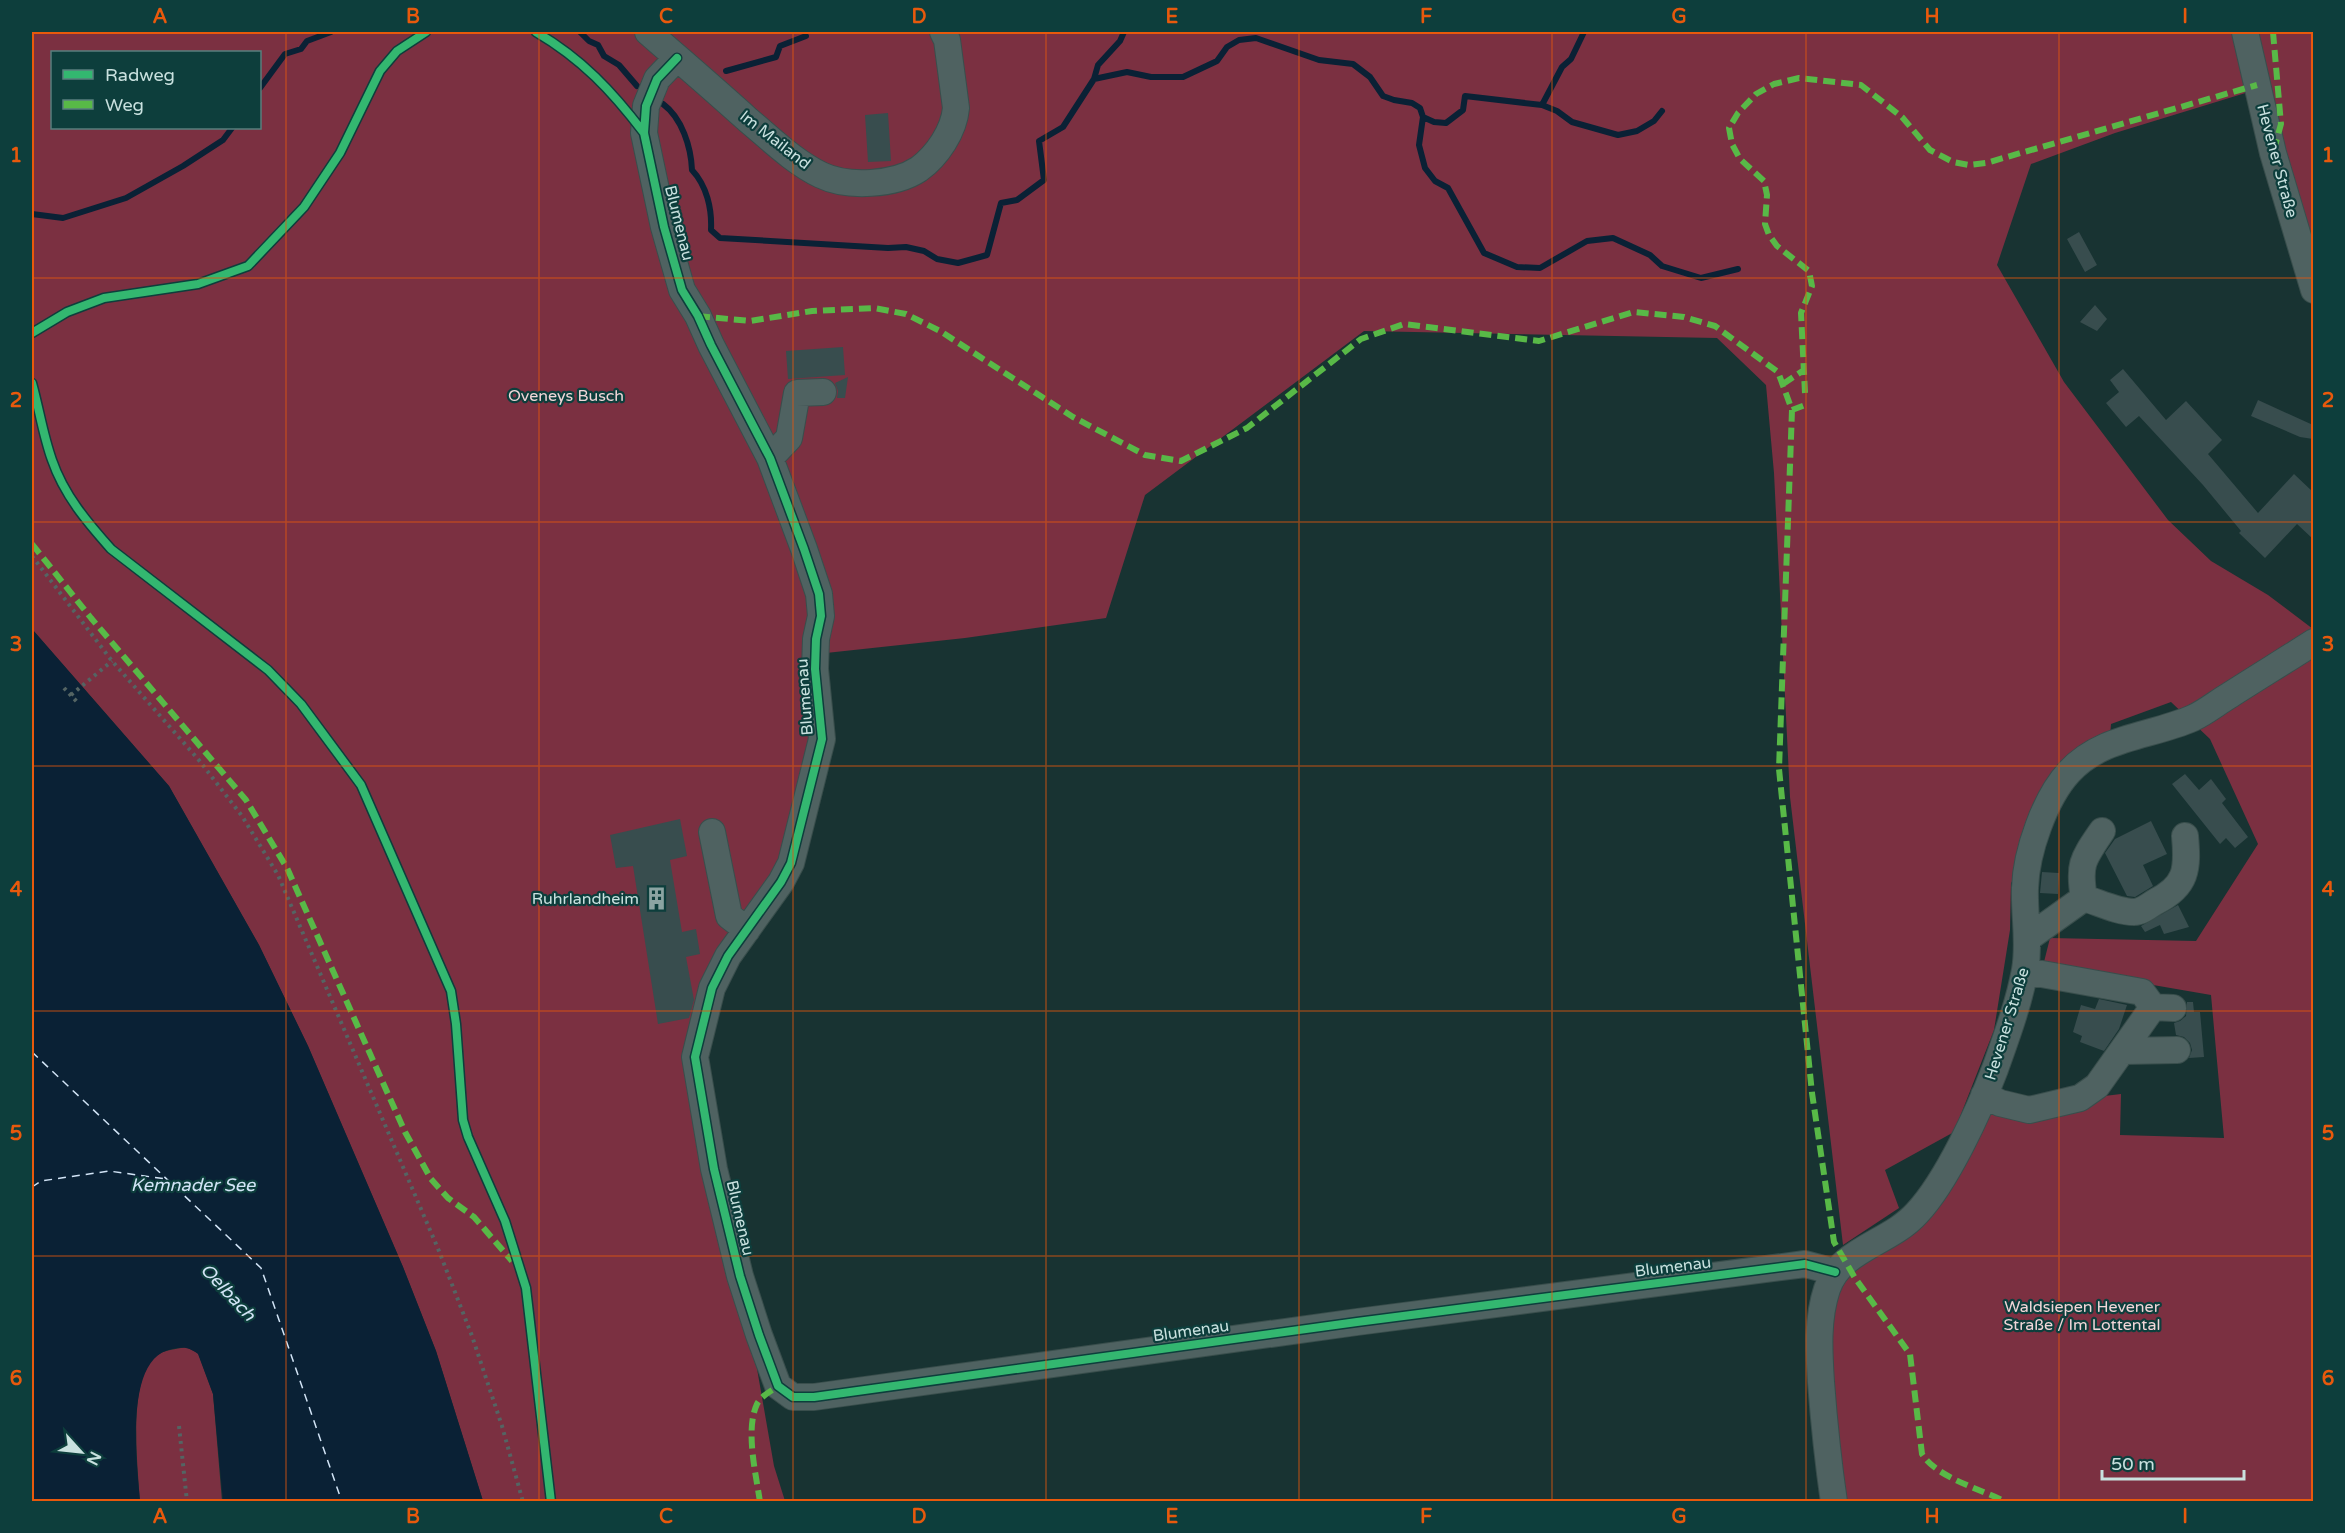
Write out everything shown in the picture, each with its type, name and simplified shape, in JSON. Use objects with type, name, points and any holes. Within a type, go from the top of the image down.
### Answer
[{"type":"street","name":"Im Mailand","points":[[648,32],[788,154],[823,176],[846,181],[883,183],[908,177],[929,162],[945,139],[955,116],[956,108],[943,32]]},
{"type":"street","name":"Hevener Straße","points":[[2245,32],[2273,153],[2313,290]]},
{"type":"street","name":"Blumenau","points":[[677,58],[657,79],[646,106],[644,133],[664,227],[682,290],[698,316],[770,458],[819,594],[821,616],[816,639],[815,669],[822,739],[791,862],[781,882],[728,956],[712,988],[695,1057],[714,1169],[740,1276],[778,1386],[793,1397],[814,1397],[1357,1322],[1805,1264],[1835,1272]]},
{"type":"street","points":[[770,458],[789,438],[797,393],[823,392]]},
{"type":"street","name":"Hevener Straße","points":[[1835,1272],[1845,1260],[1897,1231],[1928,1200],[1946,1171],[1984,1095],[2007,1031],[2025,970],[2028,938],[2025,890],[2027,868],[2045,810],[2067,774],[2084,757],[2106,744],[2193,718],[2313,642]]},
{"type":"street","points":[[2084,898],[2080,876],[2084,858],[2102,831]]},
{"type":"street","points":[[712,832],[729,916],[747,930]]},
{"type":"street","points":[[2084,898],[2121,910],[2137,912],[2171,894],[2181,881],[2187,864],[2185,836]]},
{"type":"street","points":[[2028,938],[2084,898]]},
{"type":"street","points":[[2025,970],[2142,992],[2163,1007]]},
{"type":"street","points":[[2123,1051],[2176,1042],[2163,1030],[2163,1007]]},
{"type":"street","points":[[1984,1095],[2000,1103],[2029,1110],[2080,1098],[2097,1086],[2123,1051],[2163,1007]]},
{"type":"street","points":[[1834,1502],[1825,1447],[1819,1346],[1825,1299],[1835,1272]]},
{"type":"path","points":[[32,556],[112,661],[198,759],[242,816],[278,875],[439,1251],[472,1336],[524,1502]]},
{"type":"path","points":[[71,695],[112,661]]},
{"type":"path","points":[[64,688],[78,703]]},
{"type":"path","points":[[179,1426],[187,1502]]},
{"type":"green space","points":[[32,32],[2239,32],[2252,91],[2115,133],[2031,164],[1997,265],[2064,382],[2168,520],[2211,561],[2268,595],[2313,629],[2313,1501],[1841,1501],[1828,1342],[1840,1282],[1855,1266],[1884,1249],[1987,1110],[2121,1094],[2120,1135],[2224,1138],[2211,995],[2043,966],[2050,938],[2196,941],[2258,844],[2210,739],[2171,702],[2111,724],[2110,736],[2088,744],[2021,869],[2011,883],[2010,930],[1994,1030],[1954,1132],[1885,1170],[1899,1208],[1843,1245],[1790,797],[1774,473],[1766,385],[1717,338],[1364,331],[1145,495],[1106,618],[965,638],[826,653],[789,891],[731,970],[702,1054],[774,1466],[785,1501],[483,1501],[436,1351],[403,1267],[308,1046],[259,945],[169,786],[32,629]]},
{"type":"green space","points":[[2252,32],[2313,32],[2313,263]]},
{"type":"green space","points":[[186,1347],[198,1353],[213,1394],[222,1501],[140,1502],[136,1425],[141,1384],[147,1368],[156,1356],[166,1351]]},
{"type":"water","name":"Kemnader See","points":[[32,629],[169,786],[259,945],[308,1046],[403,1267],[436,1351],[483,1501],[223,1501],[213,1394],[198,1354],[183,1348],[172,1349],[156,1357],[146,1371],[140,1392],[136,1439],[140,1501],[32,1501]]},
{"type":"building","points":[[888,113],[891,161],[868,162],[865,115]]},
{"type":"building","points":[[2079,232],[2097,265],[2085,272],[2067,239]]},
{"type":"building","points":[[2095,305],[2107,319],[2097,331],[2080,322]]},
{"type":"building","points":[[843,347],[845,375],[788,379],[786,351]]},
{"type":"building","points":[[2123,369],[2166,420],[2186,401],[2222,440],[2208,454],[2258,513],[2294,474],[2313,492],[2313,539],[2297,524],[2265,558],[2239,533],[2241,531],[2203,485],[2139,416],[2126,427],[2106,403],[2119,392],[2110,380]]},
{"type":"building","points":[[848,377],[845,398],[837,398],[838,391],[835,383]]},
{"type":"building","points":[[2258,400],[2313,425],[2313,439],[2300,437],[2251,416]]},
{"type":"building","points":[[2185,774],[2199,790],[2211,779],[2226,799],[2222,803],[2248,837],[2235,848],[2226,838],[2220,844],[2172,784]]},
{"type":"building","name":"Ruhrlandheim","points":[[680,819],[687,856],[670,860],[682,932],[696,929],[700,954],[686,957],[694,1000],[689,1018],[658,1024],[633,866],[616,868],[610,835]]},
{"type":"building","points":[[2151,821],[2167,854],[2143,865],[2153,886],[2135,897],[2127,896],[2105,853],[2115,839]]},
{"type":"building","points":[[2042,872],[2059,873],[2058,894],[2040,893]]},
{"type":"building","points":[[2178,905],[2189,927],[2164,934],[2160,925],[2145,932],[2141,926]]},
{"type":"building","points":[[2099,999],[2127,1005],[2119,1029],[2104,1051],[2080,1042],[2082,1036],[2073,1032],[2081,1005],[2095,1009]]},
{"type":"building","points":[[2187,1002],[2193,1002],[2194,1012],[2200,1012],[2204,1057],[2189,1058],[2192,1050],[2190,1043],[2184,1037],[2176,1035],[2174,1023],[2186,1016]]},
{"type":"waterway","points":[[261,87],[285,54],[301,49],[307,41],[331,32]]},
{"type":"waterway","points":[[580,32],[589,41],[598,45],[604,56],[619,65],[637,86]]},
{"type":"waterway","points":[[663,104],[675,117],[684,134],[690,152],[692,170],[708,198],[711,230],[720,238],[888,248],[906,247],[924,251],[937,259],[958,263],[987,255],[1001,203],[1017,200],[1044,180],[1039,141],[1063,127],[1094,79],[1098,65],[1120,41],[1124,32]]},
{"type":"waterway","points":[[1542,105],[1562,67],[1571,59],[1584,32]]},
{"type":"waterway","points":[[726,71],[776,57],[780,46],[806,36]]},
{"type":"waterway","points":[[1094,79],[1127,72],[1151,77],[1183,77],[1217,61],[1227,47],[1239,40],[1256,38],[1319,60],[1353,64],[1370,77],[1383,96],[1412,103],[1420,108],[1423,117],[1419,145],[1425,168],[1435,181],[1448,188],[1484,253],[1517,267],[1540,268],[1587,241],[1613,238],[1650,255],[1662,266],[1701,278],[1738,269]]},
{"type":"waterway","points":[[1423,117],[1434,122],[1446,123],[1463,110],[1465,96],[1542,105],[1557,111],[1572,122],[1618,135],[1637,131],[1654,121],[1662,111]]},
{"type":"waterway","points":[[32,214],[63,218],[126,198],[223,140],[231,129]]},
{"type":"ferry route","points":[[32,1052],[261,1268],[342,1502]]},
{"type":"ferry route","points":[[32,1187],[41,1181],[109,1171],[166,1179]]},
{"type":"marked path","points":[[2273,32],[2281,124],[2273,153]]},
{"type":"marked path","points":[[1805,393],[1801,313],[1812,286],[1809,271],[1777,246],[1769,235],[1765,224],[1767,195],[1764,181],[1740,159],[1732,144],[1729,128],[1738,113],[1756,94],[1774,84],[1799,78],[1861,85],[1902,117],[1930,150],[1953,162],[1969,165],[1986,163],[2257,85]]},
{"type":"marked path","points":[[698,316],[750,321],[812,311],[874,308],[906,314],[940,331],[1073,417],[1145,455],[1181,461],[1247,428],[1361,339],[1404,324],[1539,341],[1634,312],[1684,317],[1715,326],[1778,372],[1792,410],[1779,769],[1812,1093],[1834,1242],[1855,1278],[1910,1354],[1922,1454],[1938,1470],[2006,1502]]},
{"type":"marked path","points":[[1783,384],[1804,370]]},
{"type":"marked path","points":[[1792,410],[1805,405]]},
{"type":"marked path","points":[[32,544],[91,618],[246,800],[287,868],[405,1132],[431,1179],[448,1198],[474,1217],[512,1261]]},
{"type":"marked path","points":[[760,1502],[752,1452],[752,1426],[757,1404],[778,1386]]},
{"type":"cycle path","points":[[32,333],[67,312],[104,298],[198,284],[248,266],[304,207],[340,153],[380,71],[397,51],[426,32]]},
{"type":"cycle path","points":[[536,32],[568,53],[595,77],[644,133]]},
{"type":"cycle path","points":[[677,58],[657,79],[646,106],[644,133],[664,227],[682,290],[698,316],[770,458],[819,594],[821,616],[816,639],[815,669],[822,739],[791,863],[781,882],[728,956],[712,988],[695,1057],[714,1169],[740,1276],[778,1386],[793,1397],[814,1397],[1357,1322],[1805,1264],[1835,1272]]},
{"type":"cycle path","points":[[32,383],[46,441],[57,473],[77,508],[93,529],[111,549],[268,670],[301,704],[361,785],[451,991],[456,1024],[463,1120],[468,1137],[505,1221],[526,1288],[551,1502]]},
{"type":"place","name":"Ruhrlandheim","points":[[657,899]]},
{"type":"park label","name":"Oveneys Busch","points":[[566,396]]},
{"type":"park label","name":"Waldsiepen Hevener Straße / Im Lottental","points":[[2082,1316]]},
{"type":"water label","name":"Oelbach","points":[[228,1292]]}]
